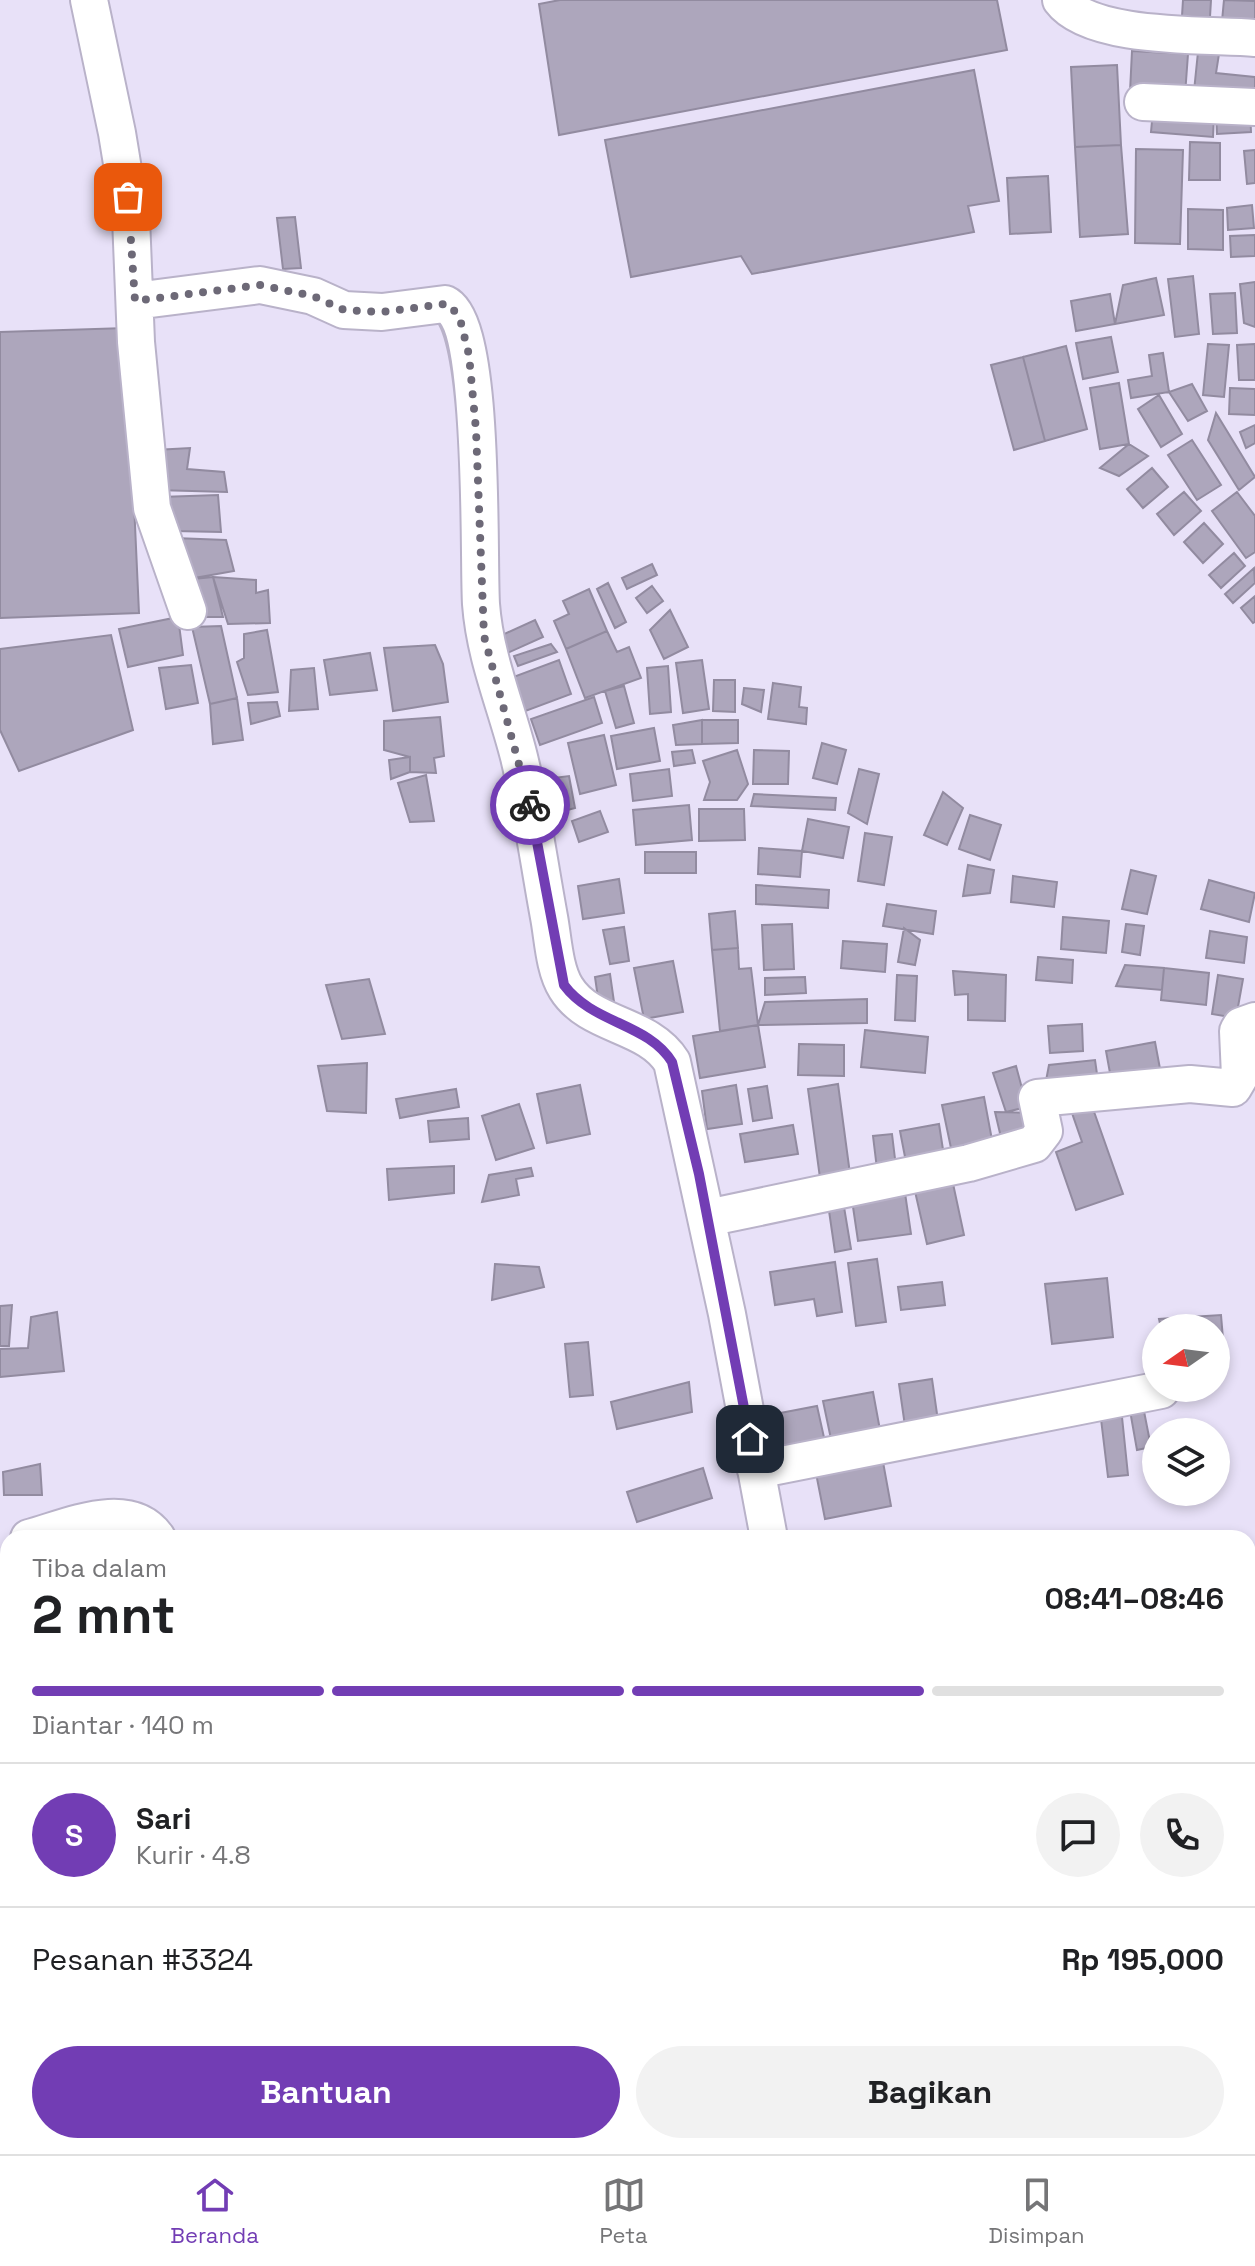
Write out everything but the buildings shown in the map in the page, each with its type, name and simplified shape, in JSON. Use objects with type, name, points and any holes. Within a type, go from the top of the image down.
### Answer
[{"type":"street","points":[[89,0],[125,176],[152,508],[188,611]]},
{"type":"street","points":[[1061,0],[1069,11],[1106,27],[1255,38]]},
{"type":"street","points":[[1143,102],[1255,107]]},
{"type":"street","points":[[135,301],[260,285],[313,296],[344,310],[382,312],[445,304],[456,313],[466,338],[476,430],[484,636],[539,841],[546,900],[564,985],[575,1000],[595,1014],[645,1036],[665,1049],[672,1062],[707,1218],[767,1530]]},
{"type":"street","points":[[707,1218],[969,1163],[1034,1144],[1044,1131],[1037,1098],[1190,1084],[1233,1088],[1239,1083],[1240,1076],[1238,1031],[1241,1026],[1255,1021]]},
{"type":"street","points":[[756,1470],[1142,1394]]},
{"type":"street","points":[[60,1530],[113,1516],[144,1524],[150,1530]]},
{"type":"way so far","points":[[128,197],[135,301],[201,295],[260,285],[313,296],[344,310],[382,312],[445,304],[456,313],[469,355],[476,430],[484,636],[530,805]]},
{"type":"route","points":[[530,805],[564,985],[575,1000],[595,1014],[645,1036],[665,1049],[679,1082],[750,1439]]}]
